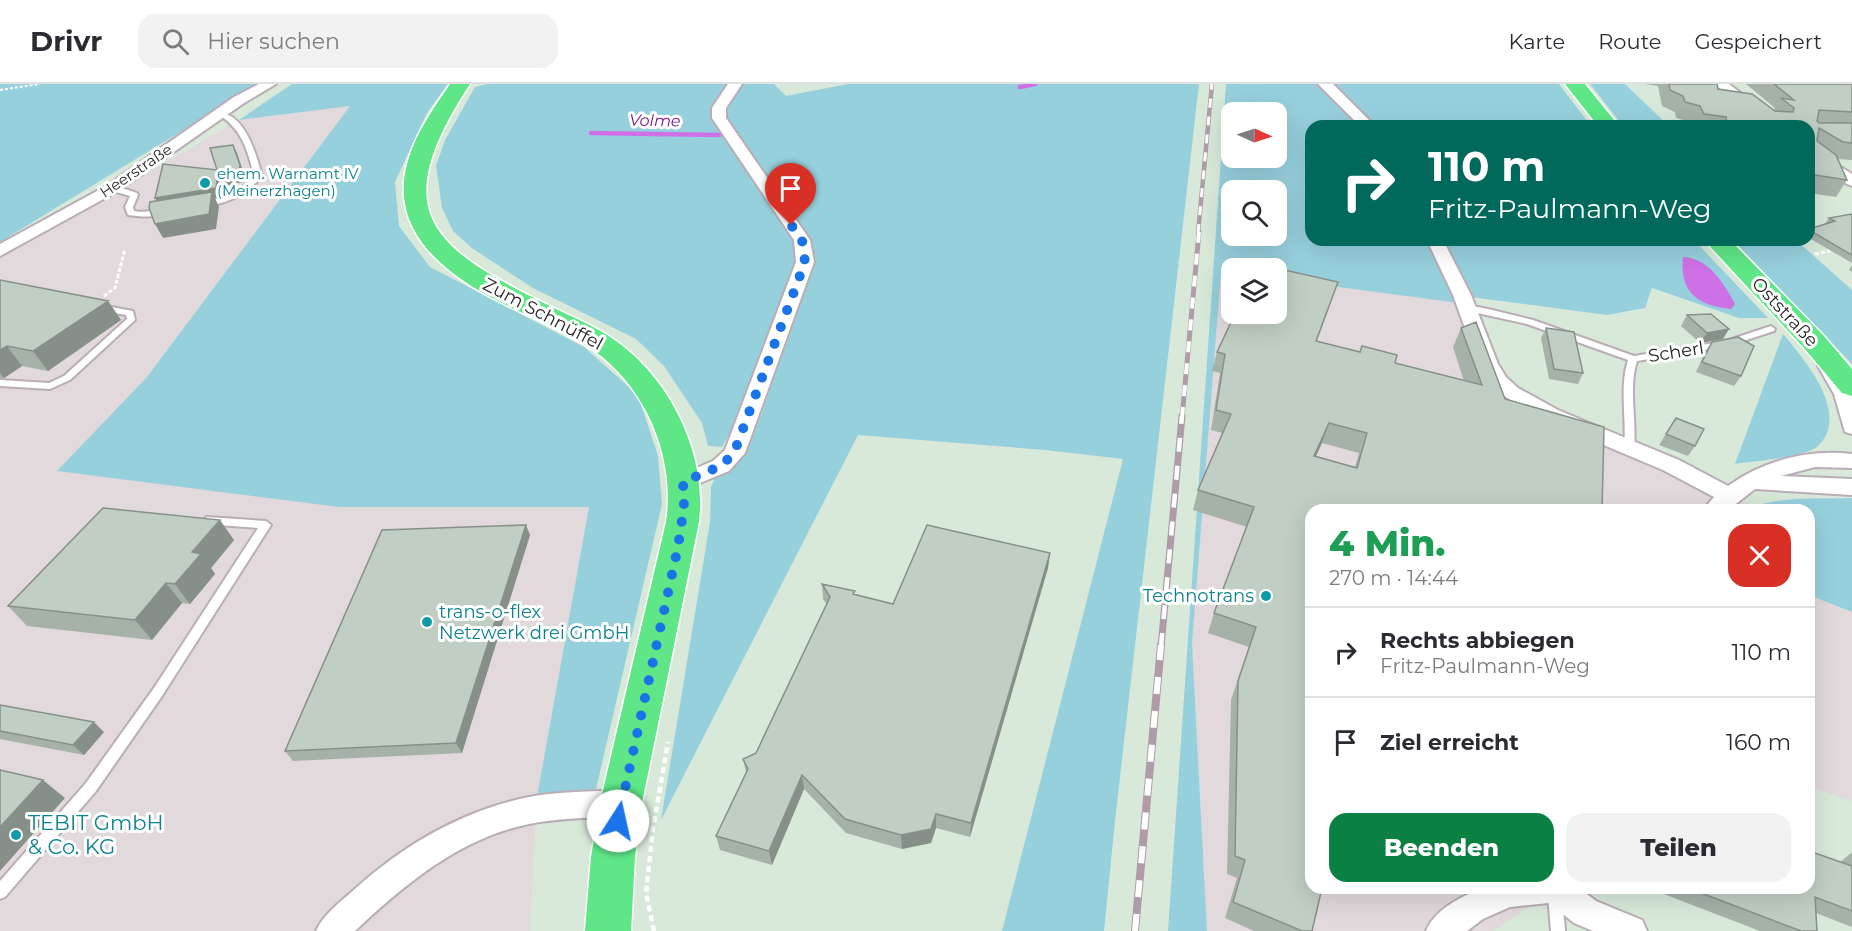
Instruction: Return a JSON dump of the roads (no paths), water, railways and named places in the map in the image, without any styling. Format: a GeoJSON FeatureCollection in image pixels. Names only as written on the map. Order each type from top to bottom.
{"type":"FeatureCollection","features":[{"type":"Feature","properties":{"kind":"main road","name":"Zum Schnüffel"},"geometry":{"type":"LineString","coordinates":[[460,84],[425,141],[414,169],[413,193],[416,215],[430,238],[447,257],[476,278],[594,338],[628,366],[646,386],[662,414],[675,442],[683,482],[684,506],[639,802],[613,857],[608,931]]}},
{"type":"Feature","properties":{"kind":"main road"},"geometry":{"type":"LineString","coordinates":[[1575,84],[1604,120]]}},
{"type":"Feature","properties":{"kind":"main road","name":"Oststraße"},"geometry":{"type":"LineString","coordinates":[[1722,246],[1814,342],[1852,387]]}},
{"type":"Feature","properties":{"kind":"street","name":"Heerstraße"},"geometry":{"type":"LineString","coordinates":[[0,251],[113,188],[269,84]]}},
{"type":"Feature","properties":{"kind":"street"},"geometry":{"type":"LineString","coordinates":[[683,482],[721,466],[734,453],[805,262],[802,240],[719,118],[719,108],[735,84]]}},
{"type":"Feature","properties":{"kind":"street"},"geometry":{"type":"LineString","coordinates":[[1325,84],[1362,120]]}},
{"type":"Feature","properties":{"kind":"street"},"geometry":{"type":"LineString","coordinates":[[1721,84],[1768,120]]}},
{"type":"Feature","properties":{"kind":"street"},"geometry":{"type":"LineString","coordinates":[[1815,155],[1852,182]]}},
{"type":"Feature","properties":{"kind":"street"},"geometry":{"type":"LineString","coordinates":[[1438,246],[1465,302],[1488,364],[1498,381],[1511,392],[1551,415],[1671,465],[1729,496],[1810,484],[1852,487]]}},
{"type":"Feature","properties":{"kind":"street"},"geometry":{"type":"LineString","coordinates":[[1814,342],[1844,394],[1852,427]]}},
{"type":"Feature","properties":{"kind":"street"},"geometry":{"type":"LineString","coordinates":[[1729,496],[1803,461],[1845,460],[1852,439]]}},
{"type":"Feature","properties":{"kind":"street"},"geometry":{"type":"LineString","coordinates":[[332,931],[377,890],[412,864],[471,827],[530,810],[639,802]]}},
{"type":"Feature","properties":{"kind":"street"},"geometry":{"type":"LineString","coordinates":[[1442,931],[1472,908],[1504,894]]}},
{"type":"Feature","properties":{"kind":"street"},"geometry":{"type":"LineString","coordinates":[[1562,894],[1585,912],[1631,931]]}},
{"type":"Feature","properties":{"kind":"lane"},"geometry":{"type":"LineString","coordinates":[[192,207],[236,198],[258,176],[252,151],[241,128],[232,119],[221,114]]}},
{"type":"Feature","properties":{"kind":"lane"},"geometry":{"type":"LineString","coordinates":[[113,188],[134,195],[129,207],[130,213],[140,215],[170,211]]}},
{"type":"Feature","properties":{"kind":"lane"},"geometry":{"type":"LineString","coordinates":[[1465,302],[1633,359]]}},
{"type":"Feature","properties":{"kind":"lane"},"geometry":{"type":"LineString","coordinates":[[0,383],[50,386],[67,378],[131,320],[130,313],[91,306]]}},
{"type":"Feature","properties":{"kind":"lane","name":"Scherl"},"geometry":{"type":"LineString","coordinates":[[1629,447],[1631,436],[1628,377],[1633,359],[1728,343],[1771,329]]}},
{"type":"Feature","properties":{"kind":"lane"},"geometry":{"type":"LineString","coordinates":[[0,891],[91,787],[158,692],[266,525],[199,520]]}},
{"type":"Feature","properties":{"kind":"lane"},"geometry":{"type":"LineString","coordinates":[[1555,894],[1558,931]]}},
{"type":"Feature","properties":{"kind":"waterway","name":"Volme"},"geometry":{"type":"LineString","coordinates":[[1020,87],[1035,84]]}},
{"type":"Feature","properties":{"kind":"waterway","name":"Volme"},"geometry":{"type":"LineString","coordinates":[[591,133],[719,135]]}},
{"type":"Feature","properties":{"kind":"railway"},"geometry":{"type":"LineString","coordinates":[[1198,233],[1212,84]]}},
{"type":"Feature","properties":{"kind":"railway"},"geometry":{"type":"LineString","coordinates":[[1182,418],[1199,232]]}},
{"type":"Feature","properties":{"kind":"railway"},"geometry":{"type":"LineString","coordinates":[[1161,647],[1182,416]]}},
{"type":"Feature","properties":{"kind":"railway"},"geometry":{"type":"LineString","coordinates":[[1135,931],[1161,645]]}},
{"type":"Feature","properties":{"kind":"place","name":"ehem. Warnamt IV (Meinerzhagen)"},"geometry":{"type":"Point","coordinates":[205,183]}},
{"type":"Feature","properties":{"kind":"place","name":"Technotrans"},"geometry":{"type":"Point","coordinates":[1266,596]}},
{"type":"Feature","properties":{"kind":"place","name":"trans-o-flex Netzwerk drei GmbH"},"geometry":{"type":"Point","coordinates":[427,622]}},
{"type":"Feature","properties":{"kind":"place","name":"TEBIT GmbH & Co. KG"},"geometry":{"type":"Point","coordinates":[16,835]}}]}
